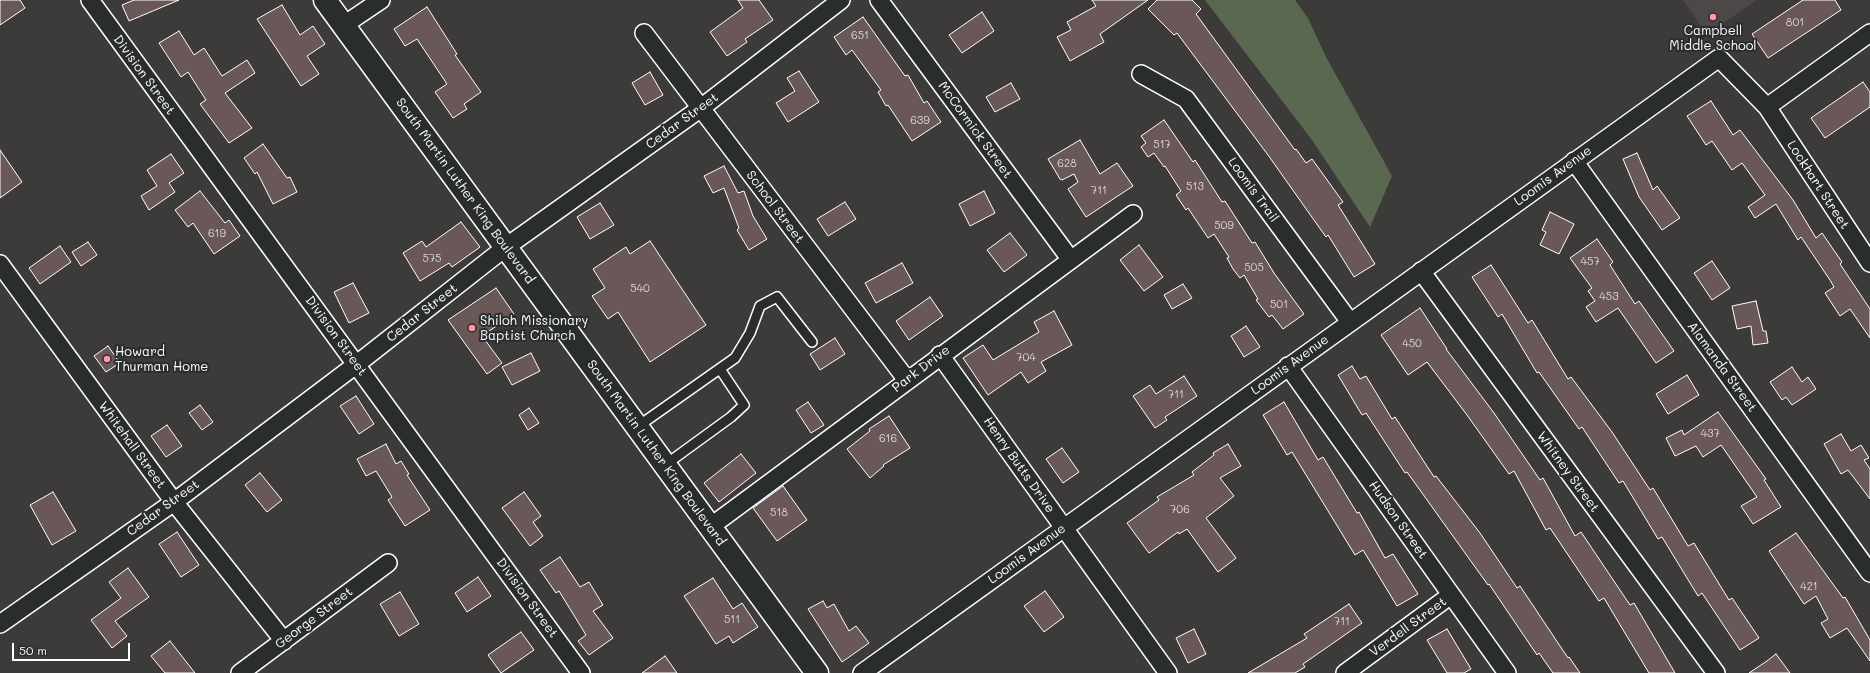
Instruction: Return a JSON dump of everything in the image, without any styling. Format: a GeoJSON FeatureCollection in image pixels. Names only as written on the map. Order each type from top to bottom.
{"type":"FeatureCollection","features":[{"type":"Feature","properties":{"kind":"street","name":"Division Street"},"geometry":{"type":"LineString","coordinates":[[90,0],[581,673]]}},
{"type":"Feature","properties":{"kind":"street","name":"South Martin Luther King Boulevard"},"geometry":{"type":"LineString","coordinates":[[325,0],[817,673]]}},
{"type":"Feature","properties":{"kind":"street"},"geometry":{"type":"LineString","coordinates":[[344,26],[381,0]]}},
{"type":"Feature","properties":{"kind":"street","name":"Cedar Street"},"geometry":{"type":"LineString","coordinates":[[0,624],[174,502],[357,364],[506,247],[701,108],[841,0]]}},
{"type":"Feature","properties":{"kind":"street","name":"McCormick Street"},"geometry":{"type":"LineString","coordinates":[[879,0],[1071,260]]}},
{"type":"Feature","properties":{"kind":"street","name":"School Street"},"geometry":{"type":"LineString","coordinates":[[644,33],[906,380]]}},
{"type":"Feature","properties":{"kind":"street"},"geometry":{"type":"LineString","coordinates":[[1767,107],[1870,34]]}},
{"type":"Feature","properties":{"kind":"street","name":"Lockhart Street"},"geometry":{"type":"LineString","coordinates":[[1719,58],[1767,107],[1868,258]]}},
{"type":"Feature","properties":{"kind":"street","name":"Loomis Avenue"},"geometry":{"type":"LineString","coordinates":[[862,673],[1719,58]]}},
{"type":"Feature","properties":{"kind":"street","name":"Loomis Trail"},"geometry":{"type":"LineString","coordinates":[[1141,74],[1186,99],[1350,322]]}},
{"type":"Feature","properties":{"kind":"street","name":"Alamanda Street"},"geometry":{"type":"LineString","coordinates":[[1574,161],[1870,573]]}},
{"type":"Feature","properties":{"kind":"street","name":"Park Drive"},"geometry":{"type":"LineString","coordinates":[[710,526],[1133,214]]}},
{"type":"Feature","properties":{"kind":"street","name":"Whitehall Street"},"geometry":{"type":"LineString","coordinates":[[0,264],[174,502],[284,641]]}},
{"type":"Feature","properties":{"kind":"street","name":"Whitney Street"},"geometry":{"type":"LineString","coordinates":[[1421,271],[1716,673]]}},
{"type":"Feature","properties":{"kind":"street","name":"Henry Butts Drive"},"geometry":{"type":"LineString","coordinates":[[940,355],[1168,673]]}},
{"type":"Feature","properties":{"kind":"street","name":"Hudson Street"},"geometry":{"type":"LineString","coordinates":[[1288,366],[1507,673]]}},
{"type":"Feature","properties":{"kind":"street","name":"George Street"},"geometry":{"type":"LineString","coordinates":[[240,673],[388,563]]}},
{"type":"Feature","properties":{"kind":"street","name":"Verdell Street"},"geometry":{"type":"LineString","coordinates":[[1345,673],[1451,595]]}},
{"type":"Feature","properties":{"kind":"lane"},"geometry":{"type":"LineString","coordinates":[[637,427],[735,358],[750,333],[760,306],[777,297],[812,342]]}},
{"type":"Feature","properties":{"kind":"lane"},"geometry":{"type":"LineString","coordinates":[[665,465],[744,406],[720,369]]}},
{"type":"Feature","properties":{"kind":"shaded area","name":"Campbell Middle School"},"geometry":{"type":"Polygon","coordinates":[[[1683,0],[1756,0],[1707,35],[1683,0]]]}},
{"type":"Feature","properties":{"kind":"green space"},"geometry":{"type":"Polygon","coordinates":[[[1205,0],[1295,0],[1308,18],[1326,57],[1392,176],[1370,227],[1312,140],[1205,0]]]}},
{"type":"Feature","properties":{"kind":"building"},"geometry":{"type":"Polygon","coordinates":[[[0,0],[20,0],[25,8],[0,25],[0,0]]]}},
{"type":"Feature","properties":{"kind":"building"},"geometry":{"type":"Polygon","coordinates":[[[134,0],[179,0],[129,21],[122,5],[134,0]]]}},
{"type":"Feature","properties":{"kind":"building"},"geometry":{"type":"Polygon","coordinates":[[[738,0],[759,0],[773,20],[745,39],[747,42],[727,56],[710,32],[743,8],[738,0]]]}},
{"type":"Feature","properties":{"kind":"building"},"geometry":{"type":"Polygon","coordinates":[[[1092,0],[1148,0],[1100,34],[1104,42],[1070,61],[1057,37],[1071,30],[1067,22],[1096,6],[1092,0]]]}},
{"type":"Feature","properties":{"kind":"building"},"geometry":{"type":"Polygon","coordinates":[[[1157,0],[1192,0],[1201,9],[1196,14],[1295,150],[1296,149],[1306,163],[1312,159],[1343,202],[1338,205],[1375,264],[1354,277],[1328,235],[1326,237],[1268,155],[1177,33],[1174,35],[1148,9],[1157,0]]]}},
{"type":"Feature","properties":{"kind":"building"},"geometry":{"type":"Polygon","coordinates":[[[1803,0],[1835,0],[1841,10],[1768,58],[1752,34],[1803,0]]]}},
{"type":"Feature","properties":{"kind":"building"},"geometry":{"type":"Polygon","coordinates":[[[282,5],[300,35],[313,26],[325,44],[307,56],[319,74],[301,86],[257,19],[282,5]]]}},
{"type":"Feature","properties":{"kind":"building"},"geometry":{"type":"Polygon","coordinates":[[[427,7],[457,54],[455,55],[481,92],[464,104],[467,109],[453,118],[435,92],[447,84],[417,39],[405,46],[394,29],[427,7]]]}},
{"type":"Feature","properties":{"kind":"building"},"geometry":{"type":"Polygon","coordinates":[[[982,12],[994,31],[962,53],[949,35],[982,12]]]}},
{"type":"Feature","properties":{"kind":"building"},"geometry":{"type":"Polygon","coordinates":[[[863,17],[905,76],[908,75],[924,103],[927,101],[941,122],[912,141],[888,105],[886,106],[878,92],[881,90],[852,50],[846,55],[834,37],[863,17]]]}},
{"type":"Feature","properties":{"kind":"building"},"geometry":{"type":"Polygon","coordinates":[[[179,31],[194,55],[204,48],[222,76],[247,60],[255,73],[225,93],[252,128],[229,143],[200,104],[206,100],[188,72],[181,77],[159,43],[179,31]]]}},
{"type":"Feature","properties":{"kind":"building"},"geometry":{"type":"Polygon","coordinates":[[[799,71],[819,102],[788,122],[776,103],[795,91],[787,78],[799,71]]]}},
{"type":"Feature","properties":{"kind":"building"},"geometry":{"type":"Polygon","coordinates":[[[650,72],[663,95],[645,105],[632,83],[650,72]]]}},
{"type":"Feature","properties":{"kind":"building"},"geometry":{"type":"Polygon","coordinates":[[[1863,82],[1870,92],[1870,107],[1825,138],[1811,118],[1863,82]]]}},
{"type":"Feature","properties":{"kind":"building"},"geometry":{"type":"Polygon","coordinates":[[[1011,83],[1020,99],[995,112],[986,97],[1011,83]]]}},
{"type":"Feature","properties":{"kind":"building"},"geometry":{"type":"Polygon","coordinates":[[[1711,101],[1733,135],[1740,130],[1793,200],[1816,238],[1822,233],[1842,262],[1840,264],[1870,309],[1870,338],[1850,309],[1840,316],[1825,293],[1834,287],[1830,280],[1801,237],[1798,240],[1776,204],[1755,218],[1748,207],[1765,195],[1742,163],[1732,170],[1712,141],[1706,145],[1687,116],[1711,101]]]}},
{"type":"Feature","properties":{"kind":"building"},"geometry":{"type":"Polygon","coordinates":[[[1164,120],[1193,162],[1195,160],[1222,202],[1225,201],[1252,243],[1255,242],[1274,273],[1304,314],[1283,329],[1272,315],[1269,317],[1256,300],[1258,299],[1244,275],[1240,278],[1233,269],[1227,258],[1229,257],[1214,234],[1208,238],[1188,208],[1186,210],[1176,195],[1181,191],[1165,166],[1164,167],[1154,153],[1148,157],[1141,147],[1146,143],[1141,136],[1164,120]]]}},
{"type":"Feature","properties":{"kind":"building"},"geometry":{"type":"Polygon","coordinates":[[[1080,140],[1100,174],[1117,163],[1133,186],[1086,217],[1068,189],[1078,182],[1074,174],[1062,180],[1060,179],[1048,159],[1080,140]]]}},
{"type":"Feature","properties":{"kind":"building"},"geometry":{"type":"Polygon","coordinates":[[[263,144],[287,178],[290,177],[297,192],[273,204],[257,172],[255,174],[244,158],[263,144]]]}},
{"type":"Feature","properties":{"kind":"building"},"geometry":{"type":"Polygon","coordinates":[[[0,150],[22,182],[0,198],[0,150]]]}},
{"type":"Feature","properties":{"kind":"building"},"geometry":{"type":"Polygon","coordinates":[[[1637,153],[1653,190],[1657,186],[1680,218],[1662,230],[1639,197],[1623,159],[1637,153]]]}},
{"type":"Feature","properties":{"kind":"building"},"geometry":{"type":"Polygon","coordinates":[[[171,154],[184,173],[169,183],[175,192],[149,210],[141,196],[157,186],[147,170],[171,154]]]}},
{"type":"Feature","properties":{"kind":"building"},"geometry":{"type":"Polygon","coordinates":[[[724,166],[738,193],[744,191],[753,216],[767,239],[749,250],[737,230],[739,228],[724,188],[713,193],[704,176],[724,166]]]}},
{"type":"Feature","properties":{"kind":"building"},"geometry":{"type":"Polygon","coordinates":[[[200,191],[225,223],[229,220],[240,236],[214,254],[193,223],[188,227],[175,210],[200,191]]]}},
{"type":"Feature","properties":{"kind":"building"},"geometry":{"type":"Polygon","coordinates":[[[984,191],[995,213],[970,226],[959,204],[984,191]]]}},
{"type":"Feature","properties":{"kind":"building"},"geometry":{"type":"Polygon","coordinates":[[[845,202],[856,219],[828,236],[817,219],[845,202]]]}},
{"type":"Feature","properties":{"kind":"building"},"geometry":{"type":"Polygon","coordinates":[[[600,203],[614,225],[590,239],[577,217],[600,203]]]}},
{"type":"Feature","properties":{"kind":"building"},"geometry":{"type":"Polygon","coordinates":[[[1550,212],[1574,224],[1559,254],[1540,245],[1546,232],[1542,230],[1550,212]]]}},
{"type":"Feature","properties":{"kind":"building"},"geometry":{"type":"Polygon","coordinates":[[[461,222],[480,247],[452,267],[449,263],[420,281],[403,253],[422,241],[426,247],[461,222]]]}},
{"type":"Feature","properties":{"kind":"building"},"geometry":{"type":"Polygon","coordinates":[[[1010,233],[1027,255],[1004,272],[987,250],[1010,233]]]}},
{"type":"Feature","properties":{"kind":"building"},"geometry":{"type":"Polygon","coordinates":[[[1597,239],[1613,262],[1610,265],[1635,304],[1639,301],[1674,351],[1656,363],[1618,308],[1596,322],[1586,307],[1595,301],[1588,291],[1592,288],[1570,258],[1597,239]]]}},
{"type":"Feature","properties":{"kind":"building"},"geometry":{"type":"Polygon","coordinates":[[[650,241],[706,325],[650,362],[618,312],[608,319],[592,296],[605,288],[593,269],[626,247],[630,254],[650,241]]]}},
{"type":"Feature","properties":{"kind":"building"},"geometry":{"type":"Polygon","coordinates":[[[88,242],[97,255],[81,266],[72,252],[88,242]]]}},
{"type":"Feature","properties":{"kind":"building"},"geometry":{"type":"Polygon","coordinates":[[[1139,245],[1163,277],[1144,291],[1120,260],[1139,245]]]}},
{"type":"Feature","properties":{"kind":"building"},"geometry":{"type":"Polygon","coordinates":[[[60,246],[71,262],[40,284],[29,268],[60,246]]]}},
{"type":"Feature","properties":{"kind":"building"},"geometry":{"type":"Polygon","coordinates":[[[1712,261],[1730,288],[1712,300],[1694,273],[1712,261]]]}},
{"type":"Feature","properties":{"kind":"building"},"geometry":{"type":"Polygon","coordinates":[[[902,263],[913,283],[876,303],[865,283],[902,263]]]}},
{"type":"Feature","properties":{"kind":"building"},"geometry":{"type":"Polygon","coordinates":[[[1491,265],[1528,323],[1532,320],[1568,379],[1571,377],[1612,432],[1650,490],[1653,488],[1688,546],[1694,543],[1729,600],[1732,598],[1759,638],[1740,650],[1702,593],[1698,596],[1662,537],[1658,539],[1623,481],[1619,483],[1582,427],[1579,429],[1539,372],[1537,373],[1502,314],[1498,317],[1472,277],[1491,265]]]}},
{"type":"Feature","properties":{"kind":"building"},"geometry":{"type":"Polygon","coordinates":[[[353,283],[369,313],[349,323],[334,292],[353,283]]]}},
{"type":"Feature","properties":{"kind":"building"},"geometry":{"type":"Polygon","coordinates":[[[1183,284],[1192,298],[1172,309],[1164,295],[1183,284]]]}},
{"type":"Feature","properties":{"kind":"building"},"geometry":{"type":"Polygon","coordinates":[[[496,288],[514,314],[482,336],[502,363],[487,374],[448,320],[496,288]]]}},
{"type":"Feature","properties":{"kind":"building"},"geometry":{"type":"Polygon","coordinates":[[[930,297],[943,316],[909,340],[896,321],[930,297]]]}},
{"type":"Feature","properties":{"kind":"building"},"geometry":{"type":"Polygon","coordinates":[[[1756,301],[1763,331],[1766,331],[1768,343],[1753,345],[1751,326],[1737,329],[1732,306],[1756,301]]]}},
{"type":"Feature","properties":{"kind":"building"},"geometry":{"type":"Polygon","coordinates":[[[1420,308],[1446,349],[1494,413],[1540,480],[1543,478],[1575,536],[1581,532],[1630,605],[1634,603],[1675,673],[1649,673],[1604,598],[1599,601],[1550,528],[1546,530],[1514,471],[1509,474],[1427,362],[1408,375],[1381,335],[1420,308]]]}},
{"type":"Feature","properties":{"kind":"building"},"geometry":{"type":"Polygon","coordinates":[[[1054,311],[1072,345],[1041,362],[1046,371],[1028,383],[1021,372],[988,395],[963,358],[983,345],[993,360],[1039,332],[1034,322],[1054,311]]]}},
{"type":"Feature","properties":{"kind":"building"},"geometry":{"type":"Polygon","coordinates":[[[1246,326],[1260,347],[1244,357],[1231,336],[1246,326]]]}},
{"type":"Feature","properties":{"kind":"building"},"geometry":{"type":"Polygon","coordinates":[[[835,338],[845,354],[820,370],[810,354],[835,338]]]}},
{"type":"Feature","properties":{"kind":"building","name":"Howard Thurman Home"},"geometry":{"type":"Polygon","coordinates":[[[108,346],[120,363],[106,372],[94,356],[108,346]]]}},
{"type":"Feature","properties":{"kind":"building"},"geometry":{"type":"Polygon","coordinates":[[[531,353],[540,371],[512,385],[502,367],[531,353]]]}},
{"type":"Feature","properties":{"kind":"building"},"geometry":{"type":"Polygon","coordinates":[[[1352,366],[1360,379],[1366,376],[1392,419],[1395,417],[1434,477],[1436,476],[1480,533],[1517,588],[1520,586],[1568,658],[1569,657],[1580,673],[1553,673],[1539,653],[1537,655],[1489,584],[1488,585],[1407,472],[1405,473],[1366,413],[1362,415],[1338,375],[1352,366]]]}},
{"type":"Feature","properties":{"kind":"building"},"geometry":{"type":"Polygon","coordinates":[[[1792,367],[1802,382],[1808,377],[1816,389],[1792,405],[1786,397],[1782,400],[1770,382],[1792,367]]]}},
{"type":"Feature","properties":{"kind":"building"},"geometry":{"type":"Polygon","coordinates":[[[1687,375],[1699,395],[1668,414],[1656,394],[1687,375]]]}},
{"type":"Feature","properties":{"kind":"building"},"geometry":{"type":"Polygon","coordinates":[[[1184,376],[1197,396],[1165,417],[1167,420],[1155,428],[1133,396],[1150,385],[1156,394],[1184,376]]]}},
{"type":"Feature","properties":{"kind":"building"},"geometry":{"type":"Polygon","coordinates":[[[356,396],[374,424],[359,434],[340,406],[356,396]]]}},
{"type":"Feature","properties":{"kind":"building"},"geometry":{"type":"Polygon","coordinates":[[[808,402],[824,425],[811,433],[796,410],[808,402]]]}},
{"type":"Feature","properties":{"kind":"building"},"geometry":{"type":"Polygon","coordinates":[[[1284,402],[1318,460],[1323,457],[1357,513],[1359,512],[1385,558],[1393,554],[1418,594],[1397,606],[1363,550],[1355,555],[1292,452],[1287,455],[1263,415],[1284,402]]]}},
{"type":"Feature","properties":{"kind":"building"},"geometry":{"type":"Polygon","coordinates":[[[200,405],[213,422],[202,430],[189,413],[200,405]]]}},
{"type":"Feature","properties":{"kind":"building"},"geometry":{"type":"Polygon","coordinates":[[[529,408],[539,423],[528,430],[519,415],[529,408]]]}},
{"type":"Feature","properties":{"kind":"building"},"geometry":{"type":"Polygon","coordinates":[[[1718,412],[1766,479],[1764,480],[1781,507],[1753,524],[1741,506],[1757,497],[1721,445],[1703,457],[1696,446],[1675,456],[1666,438],[1682,430],[1684,435],[1718,412]]]}},
{"type":"Feature","properties":{"kind":"building"},"geometry":{"type":"Polygon","coordinates":[[[889,416],[910,448],[883,465],[884,466],[870,478],[847,449],[870,431],[869,429],[889,416]]]}},
{"type":"Feature","properties":{"kind":"building"},"geometry":{"type":"Polygon","coordinates":[[[167,425],[182,446],[166,457],[151,436],[167,425]]]}},
{"type":"Feature","properties":{"kind":"building"},"geometry":{"type":"Polygon","coordinates":[[[1841,434],[1851,451],[1861,445],[1869,458],[1864,460],[1870,469],[1870,499],[1848,470],[1841,474],[1824,444],[1841,434]]]}},
{"type":"Feature","properties":{"kind":"building"},"geometry":{"type":"Polygon","coordinates":[[[386,444],[396,464],[401,461],[409,474],[407,475],[430,510],[405,526],[388,500],[392,497],[376,471],[366,476],[357,459],[386,444]]]}},
{"type":"Feature","properties":{"kind":"building"},"geometry":{"type":"Polygon","coordinates":[[[1228,444],[1241,466],[1220,478],[1234,496],[1206,518],[1236,558],[1218,572],[1187,529],[1179,534],[1178,532],[1149,553],[1127,523],[1159,500],[1157,497],[1194,475],[1192,472],[1214,455],[1213,453],[1228,444]]]}},
{"type":"Feature","properties":{"kind":"building"},"geometry":{"type":"Polygon","coordinates":[[[1062,448],[1079,472],[1063,483],[1046,459],[1062,448]]]}},
{"type":"Feature","properties":{"kind":"building"},"geometry":{"type":"Polygon","coordinates":[[[741,454],[756,473],[719,502],[704,483],[741,454]]]}},
{"type":"Feature","properties":{"kind":"building"},"geometry":{"type":"Polygon","coordinates":[[[260,473],[282,500],[267,512],[245,485],[260,473]]]}},
{"type":"Feature","properties":{"kind":"building"},"geometry":{"type":"Polygon","coordinates":[[[783,486],[807,520],[777,541],[753,508],[783,486]]]}},
{"type":"Feature","properties":{"kind":"building"},"geometry":{"type":"Polygon","coordinates":[[[53,492],[76,531],[52,545],[30,505],[53,492]]]}},
{"type":"Feature","properties":{"kind":"building"},"geometry":{"type":"Polygon","coordinates":[[[524,492],[541,516],[533,522],[543,536],[530,546],[502,508],[524,492]]]}},
{"type":"Feature","properties":{"kind":"building"},"geometry":{"type":"Polygon","coordinates":[[[177,532],[199,565],[181,577],[159,544],[177,532]]]}},
{"type":"Feature","properties":{"kind":"building"},"geometry":{"type":"Polygon","coordinates":[[[1796,533],[1843,598],[1845,597],[1870,640],[1870,661],[1847,628],[1830,638],[1821,623],[1828,619],[1816,596],[1804,604],[1769,551],[1796,533]]]}},
{"type":"Feature","properties":{"kind":"building"},"geometry":{"type":"Polygon","coordinates":[[[560,557],[580,587],[589,582],[603,605],[593,611],[613,638],[589,655],[578,641],[586,635],[559,591],[556,593],[540,570],[560,557]]]}},
{"type":"Feature","properties":{"kind":"building"},"geometry":{"type":"Polygon","coordinates":[[[128,568],[149,597],[115,621],[127,636],[112,648],[91,620],[121,598],[109,582],[128,568]]]}},
{"type":"Feature","properties":{"kind":"building"},"geometry":{"type":"Polygon","coordinates":[[[478,577],[491,596],[467,612],[455,593],[478,577]]]}},
{"type":"Feature","properties":{"kind":"building"},"geometry":{"type":"Polygon","coordinates":[[[713,578],[733,609],[742,603],[758,627],[733,643],[729,636],[716,644],[684,596],[713,578]]]}},
{"type":"Feature","properties":{"kind":"building"},"geometry":{"type":"Polygon","coordinates":[[[1045,591],[1064,617],[1044,632],[1024,606],[1045,591]]]}},
{"type":"Feature","properties":{"kind":"building"},"geometry":{"type":"Polygon","coordinates":[[[400,592],[419,624],[399,636],[380,604],[400,592]]]}},
{"type":"Feature","properties":{"kind":"building"},"geometry":{"type":"Polygon","coordinates":[[[823,601],[827,608],[834,604],[849,631],[856,626],[869,643],[842,662],[808,609],[823,601]]]}},
{"type":"Feature","properties":{"kind":"building"},"geometry":{"type":"Polygon","coordinates":[[[1349,604],[1362,623],[1303,664],[1305,667],[1295,673],[1248,673],[1307,638],[1304,634],[1349,604]]]}},
{"type":"Feature","properties":{"kind":"building"},"geometry":{"type":"Polygon","coordinates":[[[1194,629],[1206,654],[1188,663],[1176,638],[1194,629]]]}},
{"type":"Feature","properties":{"kind":"building"},"geometry":{"type":"Polygon","coordinates":[[[1447,629],[1471,669],[1464,673],[1447,673],[1427,640],[1447,629]]]}},
{"type":"Feature","properties":{"kind":"building"},"geometry":{"type":"Polygon","coordinates":[[[521,632],[534,650],[501,673],[488,655],[521,632]]]}},
{"type":"Feature","properties":{"kind":"building"},"geometry":{"type":"Polygon","coordinates":[[[170,641],[195,673],[165,673],[151,656],[170,641]]]}},
{"type":"Feature","properties":{"kind":"building"},"geometry":{"type":"Polygon","coordinates":[[[1776,654],[1790,673],[1749,673],[1767,661],[1776,654]]]}},
{"type":"Feature","properties":{"kind":"building"},"geometry":{"type":"Polygon","coordinates":[[[665,656],[677,673],[642,673],[665,656]]]}},
{"type":"Feature","properties":{"kind":"place","name":"Campbell Middle School"},"geometry":{"type":"Point","coordinates":[1713,17]}},
{"type":"Feature","properties":{"kind":"place","name":"Shiloh Missionary Baptist Church"},"geometry":{"type":"Point","coordinates":[472,328]}},
{"type":"Feature","properties":{"kind":"place","name":"Howard Thurman Home"},"geometry":{"type":"Point","coordinates":[107,359]}}]}
